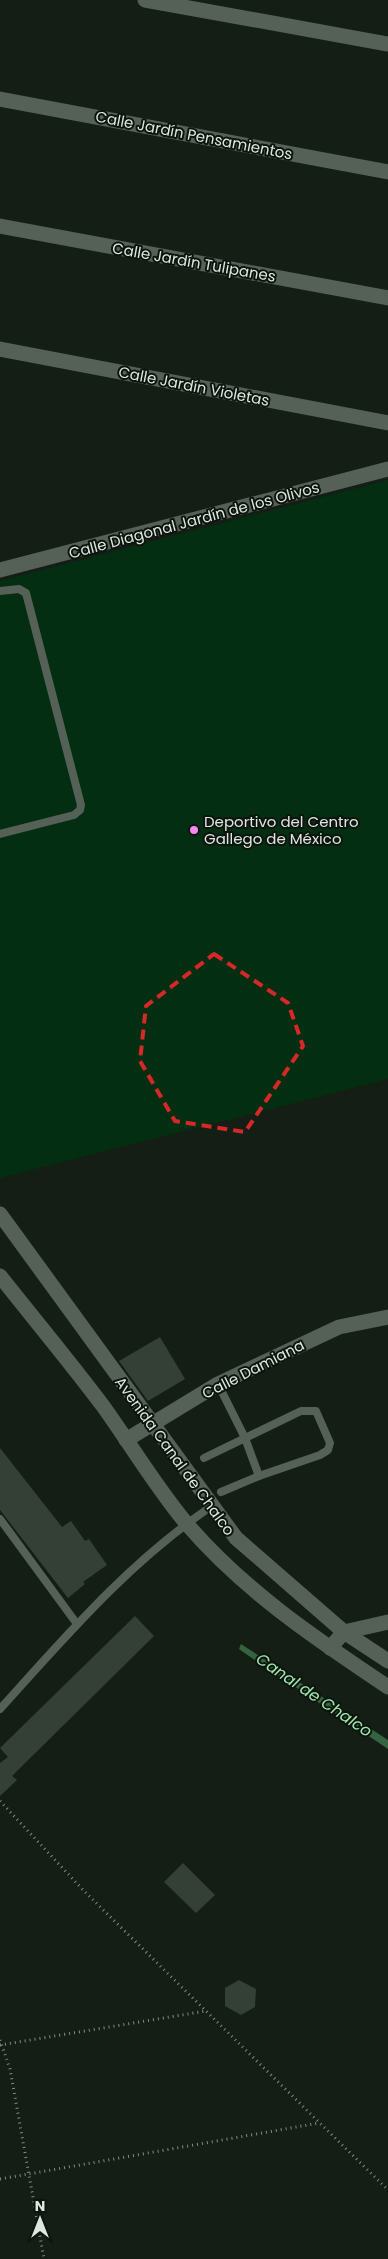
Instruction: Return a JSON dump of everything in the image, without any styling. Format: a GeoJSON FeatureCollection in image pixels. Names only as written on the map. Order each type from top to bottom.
{"type":"FeatureCollection","features":[{"type":"Feature","properties":{"kind":"street"},"geometry":{"type":"LineString","coordinates":[[145,0],[388,44]]}},
{"type":"Feature","properties":{"kind":"street","name":"Calle Jardín Pensamientos"},"geometry":{"type":"LineString","coordinates":[[0,98],[388,172]]}},
{"type":"Feature","properties":{"kind":"street","name":"Calle Jardín Tulipanes"},"geometry":{"type":"LineString","coordinates":[[0,226],[388,298]]}},
{"type":"Feature","properties":{"kind":"street","name":"Calle Jardín Violetas"},"geometry":{"type":"LineString","coordinates":[[0,349],[388,422]]}},
{"type":"Feature","properties":{"kind":"street","name":"Calle Diagonal Jardín de los Olivos"},"geometry":{"type":"LineString","coordinates":[[0,570],[388,469]]}},
{"type":"Feature","properties":{"kind":"street","name":"Avenida Canal de Chalco"},"geometry":{"type":"LineString","coordinates":[[0,1214],[236,1538],[344,1632],[388,1661]]}},
{"type":"Feature","properties":{"kind":"street","name":"Avenida Canal de Chalco"},"geometry":{"type":"LineString","coordinates":[[0,1276],[103,1407],[186,1523],[230,1569],[283,1614],[388,1687]]}},
{"type":"Feature","properties":{"kind":"street","name":"Calle Damiana"},"geometry":{"type":"LineString","coordinates":[[126,1440],[218,1384],[339,1327],[388,1317]]}},
{"type":"Feature","properties":{"kind":"street"},"geometry":{"type":"LineString","coordinates":[[330,1648],[344,1632],[388,1622]]}},
{"type":"Feature","properties":{"kind":"lane"},"geometry":{"type":"LineString","coordinates":[[0,591],[19,589],[26,593],[81,805],[80,810],[74,814],[0,834]]}},
{"type":"Feature","properties":{"kind":"lane"},"geometry":{"type":"LineString","coordinates":[[218,1384],[245,1438],[259,1476]]}},
{"type":"Feature","properties":{"kind":"lane"},"geometry":{"type":"LineString","coordinates":[[204,1458],[302,1411],[316,1411],[330,1444],[328,1450],[320,1455],[259,1476],[221,1492]]}},
{"type":"Feature","properties":{"kind":"lane"},"geometry":{"type":"LineString","coordinates":[[0,1709],[77,1624],[133,1567],[186,1523],[212,1506]]}},
{"type":"Feature","properties":{"kind":"lane"},"geometry":{"type":"LineString","coordinates":[[0,1519],[77,1624]]}},
{"type":"Feature","properties":{"kind":"path"},"geometry":{"type":"LineString","coordinates":[[0,1801],[84,1891],[388,2190]]}},
{"type":"Feature","properties":{"kind":"path"},"geometry":{"type":"LineString","coordinates":[[1,2045],[207,2011]]}},
{"type":"Feature","properties":{"kind":"path"},"geometry":{"type":"LineString","coordinates":[[0,2040],[10,2068],[44,2259]]}},
{"type":"Feature","properties":{"kind":"path"},"geometry":{"type":"LineString","coordinates":[[0,2179],[320,2123]]}},
{"type":"Feature","properties":{"kind":"highlighted area"},"geometry":{"type":"Polygon","coordinates":[[[214,954],[288,1003],[303,1046],[245,1132],[175,1121],[140,1061],[146,1006],[214,954]]]}},
{"type":"Feature","properties":{"kind":"shaded area","name":"Deportivo del Centro Gallego de México"},"geometry":{"type":"Polygon","coordinates":[[[388,480],[388,1079],[0,1178],[0,581],[388,480]]]}},
{"type":"Feature","properties":{"kind":"water","name":"Canal de Chalco"},"geometry":{"type":"Polygon","coordinates":[[[241,1644],[388,1740],[388,1749],[243,1652],[239,1649],[241,1644]]]}},
{"type":"Feature","properties":{"kind":"building"},"geometry":{"type":"Polygon","coordinates":[[[160,1337],[185,1379],[148,1401],[119,1361],[160,1337]]]}},
{"type":"Feature","properties":{"kind":"building"},"geometry":{"type":"Polygon","coordinates":[[[0,1448],[62,1527],[71,1521],[85,1541],[89,1539],[107,1565],[83,1582],[85,1584],[68,1598],[0,1510],[0,1448]]]}},
{"type":"Feature","properties":{"kind":"building"},"geometry":{"type":"Polygon","coordinates":[[[135,1616],[154,1636],[12,1776],[17,1780],[0,1796],[0,1763],[8,1757],[0,1748],[135,1616]]]}},
{"type":"Feature","properties":{"kind":"building"},"geometry":{"type":"Polygon","coordinates":[[[183,1863],[215,1895],[196,1913],[164,1882],[183,1863]]]}},
{"type":"Feature","properties":{"kind":"building"},"geometry":{"type":"Polygon","coordinates":[[[239,1980],[256,1989],[255,2007],[241,2015],[225,2006],[225,1988],[239,1980]]]}},
{"type":"Feature","properties":{"kind":"place","name":"Deportivo del Centro Gallego de México"},"geometry":{"type":"Point","coordinates":[194,830]}}]}
